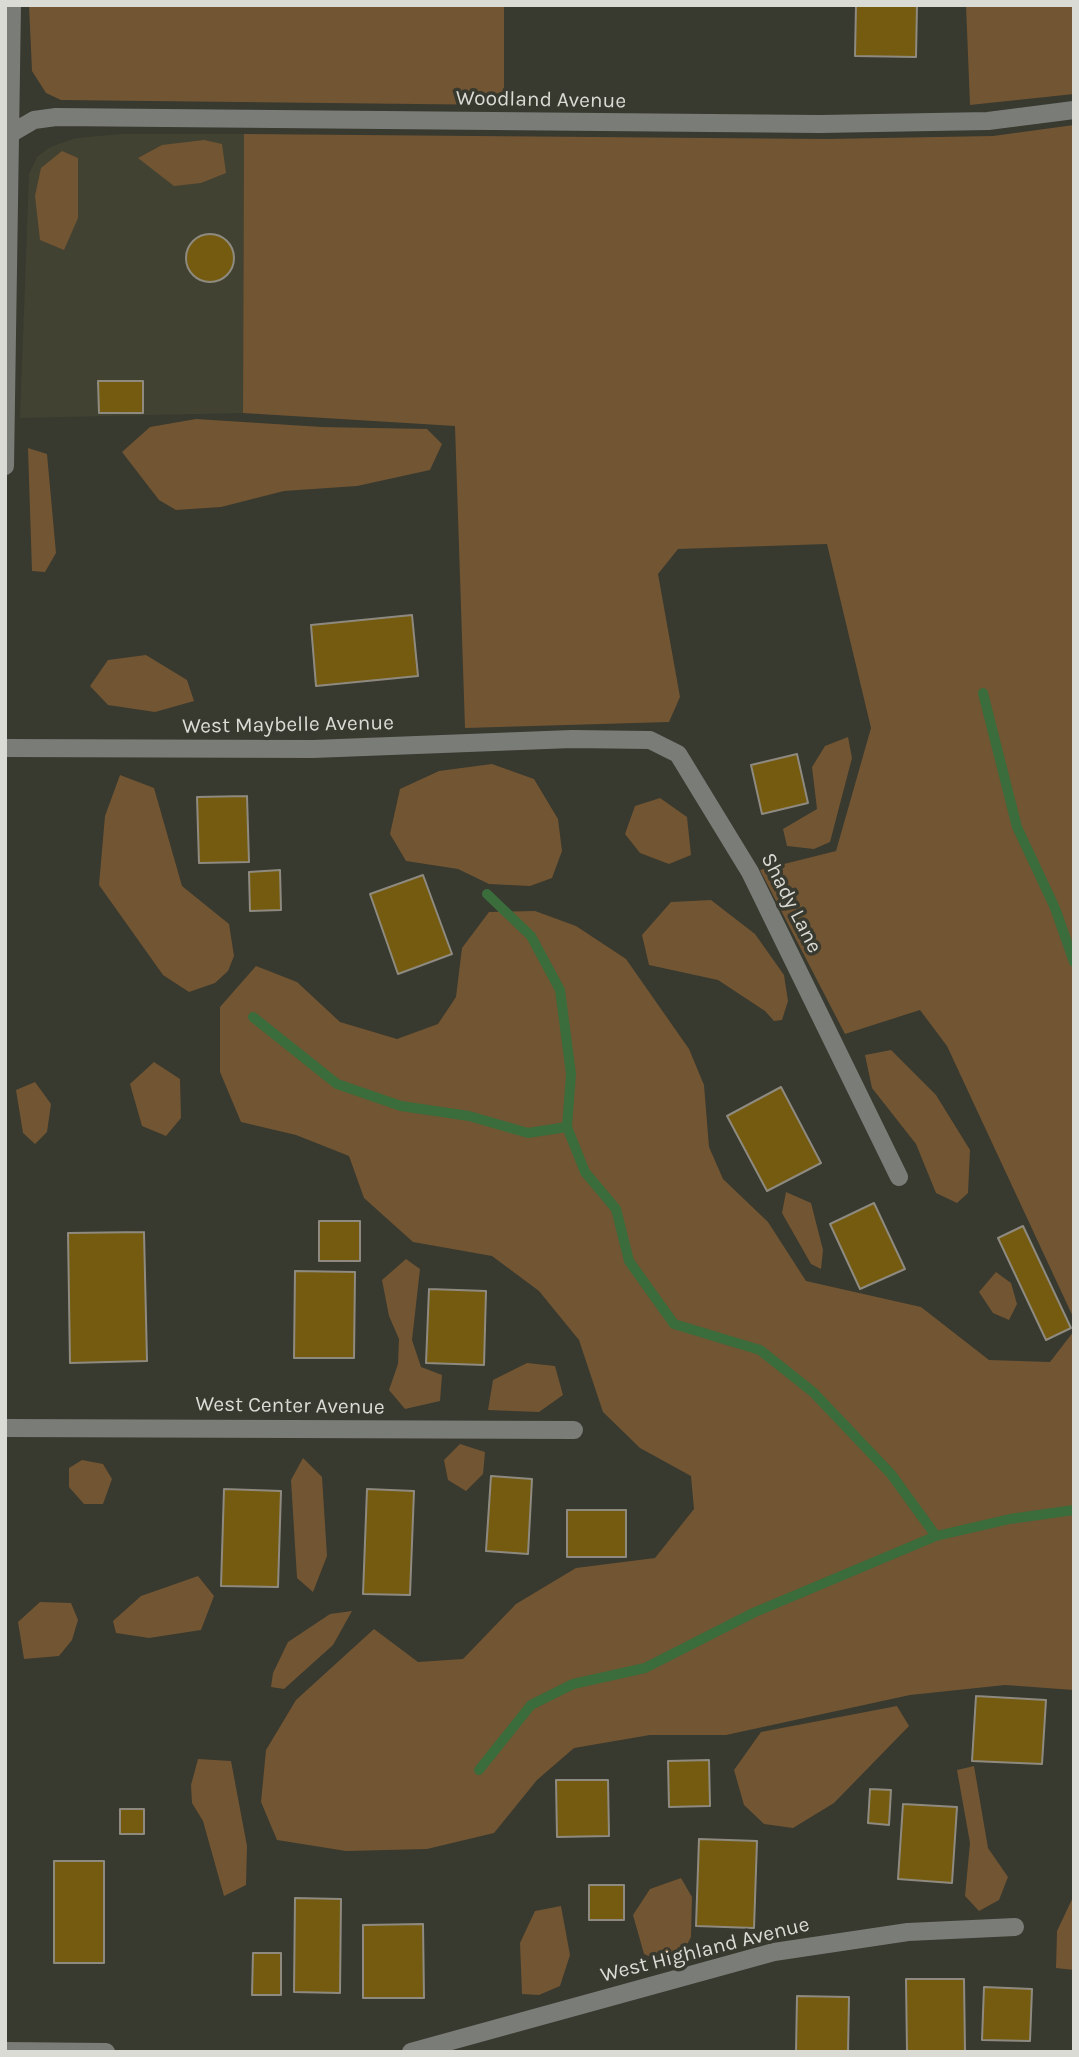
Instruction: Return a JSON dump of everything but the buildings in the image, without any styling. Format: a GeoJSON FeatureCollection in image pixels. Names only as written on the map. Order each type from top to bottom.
{"type":"FeatureCollection","features":[{"type":"Feature","properties":{"kind":"street"},"geometry":{"type":"LineString","coordinates":[[5,466],[12,5]]}},
{"type":"Feature","properties":{"kind":"street","name":"Woodland Avenue"},"geometry":{"type":"LineString","coordinates":[[10,134],[34,120],[56,117],[820,124],[988,121],[1074,110]]}},
{"type":"Feature","properties":{"kind":"street","name":"West Maybelle Avenue"},"geometry":{"type":"LineString","coordinates":[[5,748],[313,749],[572,739]]}},
{"type":"Feature","properties":{"kind":"street","name":"Shady Lane"},"geometry":{"type":"LineString","coordinates":[[572,739],[650,740],[678,754],[750,872],[899,1177]]}},
{"type":"Feature","properties":{"kind":"street","name":"West Center Avenue"},"geometry":{"type":"LineString","coordinates":[[5,1428],[574,1430]]}},
{"type":"Feature","properties":{"kind":"street","name":"West Highland Avenue"},"geometry":{"type":"LineString","coordinates":[[411,2052],[774,1952],[908,1932],[1015,1927]]}},
{"type":"Feature","properties":{"kind":"street"},"geometry":{"type":"LineString","coordinates":[[5,2051],[31,2049],[106,2052]]}},
{"type":"Feature","properties":{"kind":"shaded area"},"geometry":{"type":"Polygon","coordinates":[[[29,5],[504,5],[504,105],[61,100],[46,93],[32,71],[29,5]]]}},
{"type":"Feature","properties":{"kind":"shaded area"},"geometry":{"type":"Polygon","coordinates":[[[966,5],[1074,5],[1074,94],[970,105],[966,5]]]}},
{"type":"Feature","properties":{"kind":"shaded area"},"geometry":{"type":"Polygon","coordinates":[[[1074,125],[1074,1319],[947,1046],[920,1010],[845,1034],[760,870],[836,851],[871,728],[827,544],[678,549],[658,574],[680,697],[669,722],[465,728],[455,426],[243,413],[244,134],[826,139],[993,136],[1074,125]]]}},
{"type":"Feature","properties":{"kind":"shaded area"},"geometry":{"type":"Polygon","coordinates":[[[121,134],[244,134],[243,413],[20,418],[29,174],[37,157],[50,147],[76,138],[121,134]]]}},
{"type":"Feature","properties":{"kind":"shaded area"},"geometry":{"type":"Polygon","coordinates":[[[204,140],[222,144],[226,173],[201,183],[174,186],[138,158],[162,145],[204,140]]]}},
{"type":"Feature","properties":{"kind":"shaded area"},"geometry":{"type":"Polygon","coordinates":[[[62,151],[78,158],[78,218],[64,250],[40,240],[35,196],[41,168],[62,151]]]}},
{"type":"Feature","properties":{"kind":"shaded area"},"geometry":{"type":"Polygon","coordinates":[[[196,419],[322,427],[427,429],[442,444],[430,470],[357,486],[284,491],[221,507],[176,510],[159,500],[122,452],[150,427],[196,419]]]}},
{"type":"Feature","properties":{"kind":"shaded area"},"geometry":{"type":"Polygon","coordinates":[[[28,448],[47,454],[56,553],[45,572],[32,571],[28,448]]]}},
{"type":"Feature","properties":{"kind":"shaded area"},"geometry":{"type":"Polygon","coordinates":[[[146,655],[187,680],[194,701],[155,712],[108,705],[90,686],[108,660],[146,655]]]}},
{"type":"Feature","properties":{"kind":"shaded area"},"geometry":{"type":"Polygon","coordinates":[[[848,737],[852,758],[830,842],[814,849],[787,846],[783,829],[817,809],[812,767],[825,746],[848,737]]]}},
{"type":"Feature","properties":{"kind":"shaded area"},"geometry":{"type":"Polygon","coordinates":[[[492,764],[534,779],[558,819],[562,851],[552,878],[530,886],[489,884],[458,869],[406,861],[390,834],[400,789],[439,771],[492,764]]]}},
{"type":"Feature","properties":{"kind":"shaded area"},"geometry":{"type":"Polygon","coordinates":[[[120,775],[154,788],[182,886],[229,924],[234,956],[228,971],[215,983],[189,992],[163,975],[99,885],[105,816],[120,775]]]}},
{"type":"Feature","properties":{"kind":"shaded area"},"geometry":{"type":"Polygon","coordinates":[[[660,798],[687,817],[691,855],[669,864],[640,853],[625,834],[635,806],[660,798]]]}},
{"type":"Feature","properties":{"kind":"shaded area"},"geometry":{"type":"Polygon","coordinates":[[[711,900],[755,934],[784,975],[788,1001],[782,1020],[774,1021],[765,1011],[718,980],[649,965],[642,935],[671,902],[711,900]]]}},
{"type":"Feature","properties":{"kind":"shaded area"},"geometry":{"type":"Polygon","coordinates":[[[535,911],[576,926],[626,959],[689,1049],[704,1085],[709,1147],[723,1179],[768,1222],[806,1281],[921,1307],[989,1360],[1050,1362],[1074,1331],[1074,1690],[1005,1685],[910,1695],[726,1735],[650,1735],[574,1748],[537,1780],[494,1833],[427,1849],[346,1851],[277,1840],[261,1802],[266,1750],[296,1700],[374,1629],[418,1662],[463,1659],[516,1604],[576,1568],[655,1558],[694,1509],[691,1476],[640,1448],[603,1412],[579,1340],[539,1291],[492,1256],[413,1242],[364,1198],[349,1156],[296,1135],[241,1122],[220,1072],[220,1007],[256,966],[297,982],[340,1022],[397,1039],[438,1024],[456,997],[462,948],[489,912],[535,911]]]}},
{"type":"Feature","properties":{"kind":"shaded area"},"geometry":{"type":"Polygon","coordinates":[[[891,1050],[936,1095],[970,1150],[968,1193],[957,1203],[936,1193],[916,1144],[872,1088],[865,1055],[891,1050]]]}},
{"type":"Feature","properties":{"kind":"shaded area"},"geometry":{"type":"Polygon","coordinates":[[[154,1062],[180,1079],[181,1118],[166,1136],[142,1126],[130,1084],[154,1062]]]}},
{"type":"Feature","properties":{"kind":"shaded area"},"geometry":{"type":"Polygon","coordinates":[[[35,1082],[51,1104],[47,1132],[35,1144],[23,1133],[16,1090],[35,1082]]]}},
{"type":"Feature","properties":{"kind":"shaded area"},"geometry":{"type":"Polygon","coordinates":[[[786,1192],[811,1203],[823,1250],[821,1269],[811,1264],[782,1213],[786,1192]]]}},
{"type":"Feature","properties":{"kind":"shaded area"},"geometry":{"type":"Polygon","coordinates":[[[406,1259],[420,1269],[412,1340],[421,1367],[442,1375],[440,1401],[405,1409],[389,1390],[398,1364],[399,1339],[389,1316],[382,1280],[406,1259]]]}},
{"type":"Feature","properties":{"kind":"shaded area"},"geometry":{"type":"Polygon","coordinates":[[[996,1272],[1011,1283],[1017,1304],[1009,1320],[993,1313],[979,1292],[996,1272]]]}},
{"type":"Feature","properties":{"kind":"shaded area"},"geometry":{"type":"Polygon","coordinates":[[[527,1363],[555,1366],[563,1395],[539,1412],[488,1410],[493,1380],[527,1363]]]}},
{"type":"Feature","properties":{"kind":"shaded area"},"geometry":{"type":"Polygon","coordinates":[[[460,1444],[485,1452],[483,1474],[466,1491],[448,1480],[444,1460],[460,1444]]]}},
{"type":"Feature","properties":{"kind":"shaded area"},"geometry":{"type":"Polygon","coordinates":[[[303,1458],[322,1477],[327,1556],[313,1592],[297,1578],[291,1480],[303,1458]]]}},
{"type":"Feature","properties":{"kind":"shaded area"},"geometry":{"type":"Polygon","coordinates":[[[82,1460],[103,1464],[112,1479],[103,1504],[84,1504],[69,1487],[69,1468],[82,1460]]]}},
{"type":"Feature","properties":{"kind":"shaded area"},"geometry":{"type":"Polygon","coordinates":[[[198,1576],[214,1596],[201,1630],[149,1638],[116,1633],[113,1621],[141,1596],[198,1576]]]}},
{"type":"Feature","properties":{"kind":"shaded area"},"geometry":{"type":"Polygon","coordinates":[[[40,1602],[71,1603],[78,1620],[72,1640],[59,1656],[24,1659],[18,1622],[40,1602]]]}},
{"type":"Feature","properties":{"kind":"shaded area"},"geometry":{"type":"Polygon","coordinates":[[[352,1611],[333,1645],[284,1689],[271,1687],[273,1673],[288,1642],[330,1614],[352,1611]]]}},
{"type":"Feature","properties":{"kind":"shaded area"},"geometry":{"type":"Polygon","coordinates":[[[897,1706],[909,1726],[834,1803],[793,1828],[764,1824],[744,1805],[734,1770],[761,1732],[897,1706]]]}},
{"type":"Feature","properties":{"kind":"shaded area"},"geometry":{"type":"Polygon","coordinates":[[[198,1759],[231,1761],[247,1846],[246,1885],[224,1896],[203,1821],[192,1803],[191,1785],[198,1759]]]}},
{"type":"Feature","properties":{"kind":"shaded area"},"geometry":{"type":"Polygon","coordinates":[[[974,1766],[988,1848],[1008,1877],[999,1900],[979,1911],[965,1896],[970,1843],[957,1770],[974,1766]]]}},
{"type":"Feature","properties":{"kind":"shaded area"},"geometry":{"type":"Polygon","coordinates":[[[681,1878],[692,1897],[691,1937],[678,1961],[662,1962],[644,1954],[633,1915],[650,1889],[681,1878]]]}},
{"type":"Feature","properties":{"kind":"shaded area"},"geometry":{"type":"Polygon","coordinates":[[[1074,1895],[1074,1970],[1056,1968],[1057,1931],[1074,1895]]]}},
{"type":"Feature","properties":{"kind":"shaded area"},"geometry":{"type":"Polygon","coordinates":[[[561,1906],[570,1955],[560,1986],[539,1995],[522,1994],[520,1943],[535,1911],[561,1906]]]}},
{"type":"Feature","properties":{"kind":"waterway"},"geometry":{"type":"LineString","coordinates":[[983,693],[1017,827],[1055,908],[1074,962]]}},
{"type":"Feature","properties":{"kind":"waterway"},"geometry":{"type":"LineString","coordinates":[[487,894],[531,936],[560,990],[571,1074],[567,1127],[585,1172],[616,1209],[629,1261],[674,1324],[760,1350],[813,1392],[891,1474],[936,1536]]}},
{"type":"Feature","properties":{"kind":"waterway"},"geometry":{"type":"LineString","coordinates":[[253,1017],[337,1084],[401,1106],[469,1116],[528,1133],[567,1127]]}},
{"type":"Feature","properties":{"kind":"waterway"},"geometry":{"type":"LineString","coordinates":[[479,1770],[531,1705],[573,1684],[645,1668],[753,1613],[936,1536],[1010,1519],[1074,1510]]}}]}
